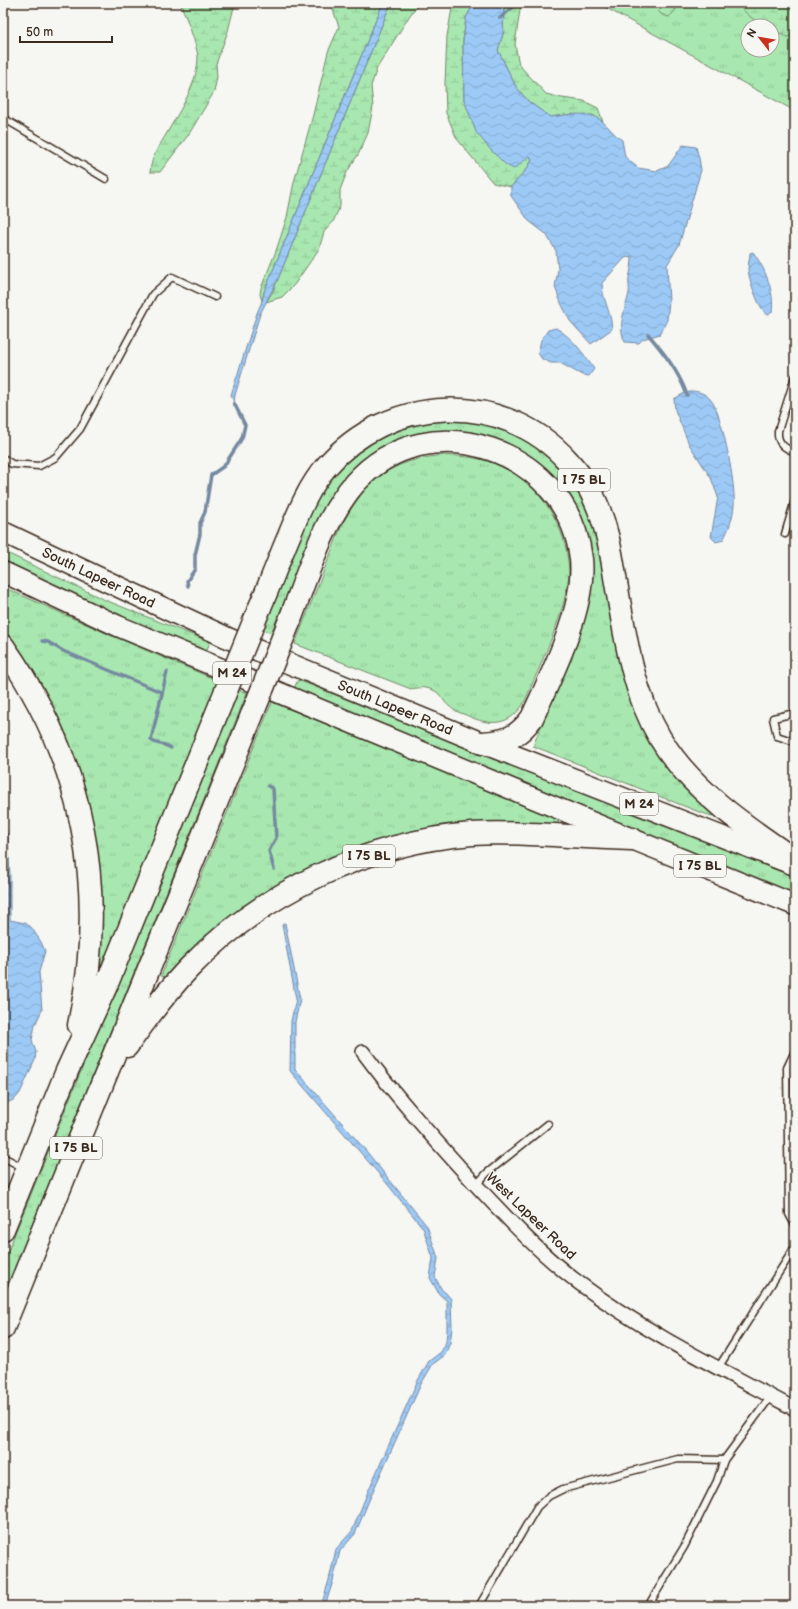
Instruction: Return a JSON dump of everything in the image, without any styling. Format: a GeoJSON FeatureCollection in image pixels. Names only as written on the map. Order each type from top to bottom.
{"type":"FeatureCollection","features":[{"type":"Feature","properties":{"kind":"highway","name":"I 75 BL"},"geometry":{"type":"LineString","coordinates":[[3,1229],[67,1071],[106,986],[296,519],[314,483],[338,454],[368,431],[400,417],[434,410],[450,409],[483,412],[497,416],[525,428],[550,443],[563,455],[578,472],[594,497],[600,511],[609,543],[633,674],[646,710],[662,740],[673,757],[698,784],[737,819],[795,860]]}},
{"type":"Feature","properties":{"kind":"highway"},"geometry":{"type":"LineString","coordinates":[[105,1078],[332,518],[342,499],[355,483],[372,467],[388,457],[409,448],[427,443],[447,441],[483,446],[499,451],[530,469],[554,493],[563,506],[572,522],[578,543],[581,560],[579,591],[570,628],[532,718],[525,728],[518,734],[501,741],[482,743]]}},
{"type":"Feature","properties":{"kind":"highway"},"geometry":{"type":"LineString","coordinates":[[3,646],[32,691],[61,750],[80,812],[88,857],[91,905],[91,930],[88,965],[83,1007],[67,1071]]}},
{"type":"Feature","properties":{"kind":"highway","name":"I 75 BL"},"geometry":{"type":"LineString","coordinates":[[3,1328],[105,1078],[155,1006],[189,968],[243,921],[276,898],[329,871],[386,850],[437,838],[472,834],[524,833],[632,839]]}},
{"type":"Feature","properties":{"kind":"main road","name":"South Lapeer Road"},"geometry":{"type":"LineString","coordinates":[[3,532],[230,638],[482,743],[795,865]]}},
{"type":"Feature","properties":{"kind":"main road","name":"M 24"},"geometry":{"type":"LineString","coordinates":[[3,572],[125,629],[632,839]]}},
{"type":"Feature","properties":{"kind":"main road","name":"I 75 BL"},"geometry":{"type":"LineString","coordinates":[[632,839],[795,905]]}},
{"type":"Feature","properties":{"kind":"street","name":"West Lapeer Road"},"geometry":{"type":"LineString","coordinates":[[363,1052],[437,1142],[476,1185],[538,1249],[578,1283],[647,1328],[795,1409]]}},
{"type":"Feature","properties":{"kind":"lane"},"geometry":{"type":"LineString","coordinates":[[3,118],[106,179]]}},
{"type":"Feature","properties":{"kind":"lane"},"geometry":{"type":"LineString","coordinates":[[3,458],[12,464],[39,466],[56,457],[80,429],[153,294],[172,277],[215,297]]}},
{"type":"Feature","properties":{"kind":"lane"},"geometry":{"type":"LineString","coordinates":[[795,377],[777,436],[780,444],[795,452]]}},
{"type":"Feature","properties":{"kind":"lane"},"geometry":{"type":"LineString","coordinates":[[785,534],[795,500]]}},
{"type":"Feature","properties":{"kind":"lane"},"geometry":{"type":"LineString","coordinates":[[795,713],[773,718],[777,736],[795,742]]}},
{"type":"Feature","properties":{"kind":"lane"},"geometry":{"type":"LineString","coordinates":[[795,1051],[787,1068],[789,1214],[795,1225]]}},
{"type":"Feature","properties":{"kind":"lane"},"geometry":{"type":"LineString","coordinates":[[476,1185],[487,1173],[548,1124]]}},
{"type":"Feature","properties":{"kind":"lane"},"geometry":{"type":"LineString","coordinates":[[3,1157],[27,1170]]}},
{"type":"Feature","properties":{"kind":"lane"},"geometry":{"type":"LineString","coordinates":[[718,1368],[795,1247]]}},
{"type":"Feature","properties":{"kind":"lane"},"geometry":{"type":"LineString","coordinates":[[648,1606],[684,1547],[717,1481],[724,1460],[771,1396]]}},
{"type":"Feature","properties":{"kind":"lane"},"geometry":{"type":"LineString","coordinates":[[479,1606],[537,1507],[549,1496],[563,1489],[678,1459],[724,1460]]}},
{"type":"Feature","properties":{"kind":"green space"},"geometry":{"type":"Polygon","coordinates":[[[180,3],[235,3],[228,31],[216,64],[217,77],[214,92],[189,134],[160,172],[150,172],[154,155],[188,96],[197,68],[198,58],[196,47],[180,3]]]}},
{"type":"Feature","properties":{"kind":"green space"},"geometry":{"type":"Polygon","coordinates":[[[329,3],[383,3],[264,292],[262,301],[260,294],[261,288],[276,251],[287,217],[294,182],[313,115],[328,52],[339,27],[331,4],[329,3]]]}},
{"type":"Feature","properties":{"kind":"green space"},"geometry":{"type":"Polygon","coordinates":[[[391,3],[419,3],[377,68],[371,86],[373,107],[368,133],[359,153],[347,172],[340,190],[340,206],[333,222],[324,232],[319,249],[294,285],[282,297],[266,302],[278,279],[391,3]]]}},
{"type":"Feature","properties":{"kind":"green space"},"geometry":{"type":"Polygon","coordinates":[[[453,3],[474,3],[466,18],[463,41],[464,100],[522,162],[530,156],[532,160],[527,169],[511,187],[493,183],[457,139],[446,113],[445,84],[447,36],[453,3]]]}},
{"type":"Feature","properties":{"kind":"green space"},"geometry":{"type":"Polygon","coordinates":[[[504,3],[521,3],[515,44],[519,65],[546,94],[584,101],[598,108],[603,122],[593,115],[566,115],[550,117],[529,102],[516,87],[498,50],[503,34],[504,3]]]}},
{"type":"Feature","properties":{"kind":"green space"},"geometry":{"type":"Polygon","coordinates":[[[597,3],[795,3],[795,111],[597,3]]]}},
{"type":"Feature","properties":{"kind":"green space"},"geometry":{"type":"Polygon","coordinates":[[[650,3],[677,3],[677,7],[669,17],[661,14],[650,3]]]}},
{"type":"Feature","properties":{"kind":"green space"},"geometry":{"type":"Polygon","coordinates":[[[736,3],[795,3],[795,35],[787,37],[780,33],[780,18],[752,18],[736,3]]]}},
{"type":"Feature","properties":{"kind":"green space"},"geometry":{"type":"Polygon","coordinates":[[[463,418],[519,432],[565,469],[594,513],[621,651],[715,815],[712,816],[699,812],[533,746],[582,625],[590,576],[591,557],[586,532],[572,503],[554,479],[533,459],[508,445],[481,435],[453,431],[424,433],[397,441],[370,456],[349,474],[331,497],[321,513],[271,633],[261,629],[316,495],[354,450],[407,423],[463,418]]]}},
{"type":"Feature","properties":{"kind":"green space"},"geometry":{"type":"Polygon","coordinates":[[[445,455],[487,461],[516,475],[529,485],[540,496],[557,523],[567,553],[569,578],[556,627],[525,701],[513,715],[507,720],[500,722],[475,719],[456,711],[448,705],[437,692],[424,688],[411,689],[295,644],[341,527],[350,510],[360,496],[382,474],[395,467],[409,461],[445,455]]]}},
{"type":"Feature","properties":{"kind":"green space"},"geometry":{"type":"Polygon","coordinates":[[[4,553],[7,553],[105,600],[210,642],[206,652],[115,615],[3,563],[4,553]]]}},
{"type":"Feature","properties":{"kind":"green space"},"geometry":{"type":"Polygon","coordinates":[[[3,587],[117,638],[219,681],[100,979],[94,976],[97,878],[8,639],[3,634],[3,587]]]}},
{"type":"Feature","properties":{"kind":"green space"},"geometry":{"type":"Polygon","coordinates":[[[298,680],[640,817],[795,877],[795,894],[294,688],[298,680]]]}},
{"type":"Feature","properties":{"kind":"green space"},"geometry":{"type":"Polygon","coordinates":[[[236,689],[247,693],[3,1297],[3,1263],[236,689]]]}},
{"type":"Feature","properties":{"kind":"green space"},"geometry":{"type":"Polygon","coordinates":[[[272,702],[559,820],[556,829],[368,847],[167,978],[161,976],[272,702]]]}},
{"type":"Feature","properties":{"kind":"water"},"geometry":{"type":"Polygon","coordinates":[[[383,3],[391,3],[278,279],[260,314],[235,395],[234,403],[231,395],[264,292],[383,3]]]}},
{"type":"Feature","properties":{"kind":"water"},"geometry":{"type":"Polygon","coordinates":[[[474,3],[504,3],[503,34],[498,50],[516,87],[529,102],[550,117],[570,114],[584,114],[590,115],[602,121],[616,136],[622,140],[625,157],[638,168],[657,171],[668,166],[683,145],[696,147],[701,170],[679,245],[667,265],[669,301],[667,320],[660,334],[643,339],[639,343],[625,342],[622,324],[629,293],[632,256],[625,258],[602,283],[603,294],[610,316],[612,329],[591,344],[570,321],[555,287],[558,269],[556,251],[546,234],[529,221],[511,196],[511,187],[527,169],[532,160],[530,156],[514,169],[506,165],[476,132],[464,100],[463,41],[466,18],[474,3]]]}},
{"type":"Feature","properties":{"kind":"water"},"geometry":{"type":"Polygon","coordinates":[[[753,252],[765,273],[772,296],[772,312],[768,315],[761,307],[752,287],[748,267],[750,253],[753,252]]]}},
{"type":"Feature","properties":{"kind":"water"},"geometry":{"type":"Polygon","coordinates":[[[556,328],[573,341],[594,369],[589,376],[582,375],[560,363],[551,363],[542,359],[538,353],[541,340],[548,330],[556,328]]]}},
{"type":"Feature","properties":{"kind":"water"},"geometry":{"type":"Polygon","coordinates":[[[693,391],[704,394],[709,398],[717,411],[725,438],[731,469],[734,496],[733,514],[729,528],[723,540],[716,542],[711,537],[718,497],[711,478],[689,444],[675,410],[674,399],[693,391]]]}},
{"type":"Feature","properties":{"kind":"water"},"geometry":{"type":"Polygon","coordinates":[[[3,824],[8,835],[10,920],[25,923],[31,927],[45,951],[39,972],[42,1010],[35,1025],[32,1040],[36,1052],[35,1060],[20,1093],[15,1099],[3,1105],[3,824]]]}},
{"type":"Feature","properties":{"kind":"water"},"geometry":{"type":"Polygon","coordinates":[[[285,923],[300,999],[295,1022],[295,1069],[362,1146],[427,1226],[438,1258],[435,1277],[442,1290],[451,1299],[452,1329],[450,1343],[445,1355],[433,1364],[421,1384],[355,1534],[340,1551],[325,1606],[321,1606],[336,1549],[352,1531],[369,1489],[417,1382],[429,1361],[441,1352],[446,1342],[447,1301],[439,1294],[430,1278],[433,1258],[423,1228],[384,1180],[290,1071],[291,1021],[296,999],[282,925],[285,923]]]}},
{"type":"Feature","properties":{"kind":"waterway"},"geometry":{"type":"LineString","coordinates":[[500,18],[518,3]]}},
{"type":"Feature","properties":{"kind":"waterway"},"geometry":{"type":"LineString","coordinates":[[648,334],[675,371],[687,395]]}},
{"type":"Feature","properties":{"kind":"waterway"},"geometry":{"type":"LineString","coordinates":[[188,586],[187,581],[195,569],[195,555],[200,534],[200,523],[205,512],[211,475],[224,466],[242,438],[245,425],[234,403]]}},
{"type":"Feature","properties":{"kind":"waterway"},"geometry":{"type":"LineString","coordinates":[[42,641],[48,642],[63,651],[161,692]]}},
{"type":"Feature","properties":{"kind":"waterway"},"geometry":{"type":"LineString","coordinates":[[167,672],[151,740],[171,748]]}},
{"type":"Feature","properties":{"kind":"waterway"},"geometry":{"type":"LineString","coordinates":[[268,786],[273,789],[276,838],[269,851],[274,869]]}}]}
